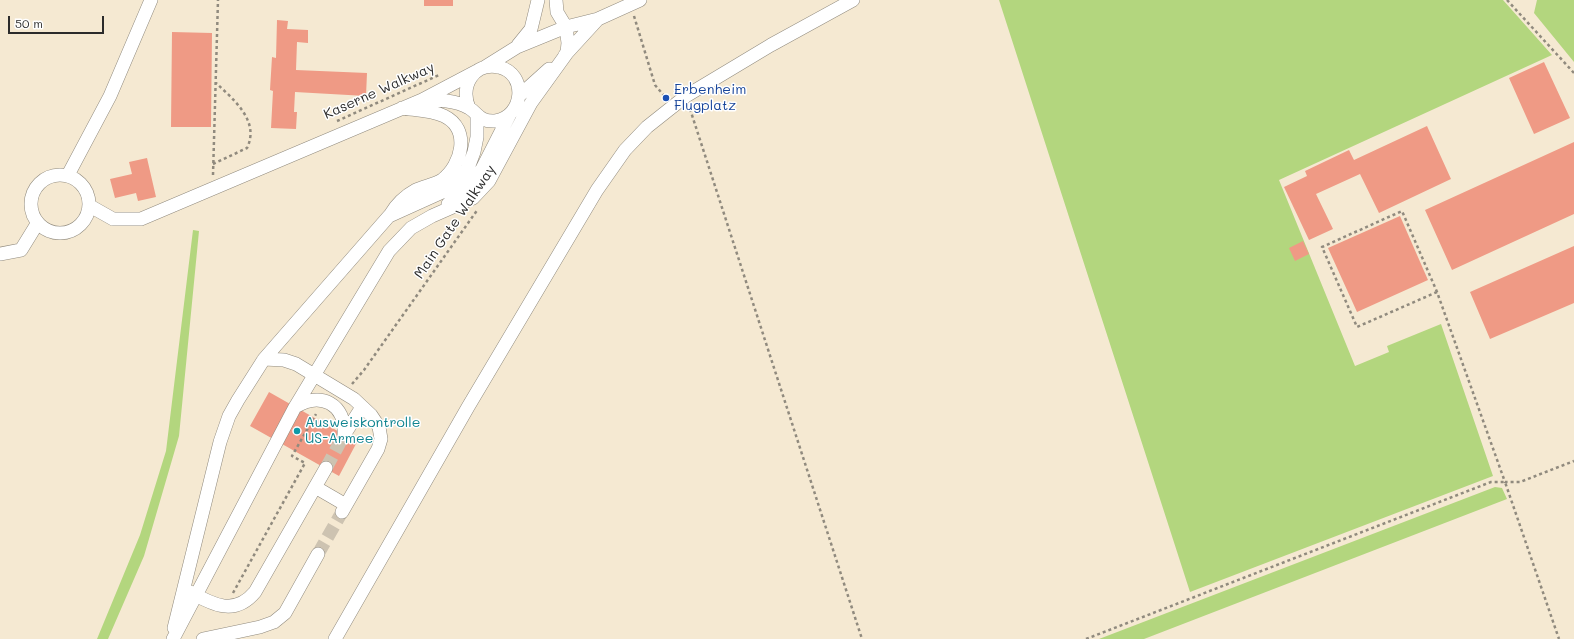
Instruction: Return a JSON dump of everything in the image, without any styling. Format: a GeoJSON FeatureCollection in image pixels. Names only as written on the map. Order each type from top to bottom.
{"type":"FeatureCollection","features":[{"type":"Feature","properties":{"kind":"street"},"geometry":{"type":"LineString","coordinates":[[68,175],[110,96],[151,0]]}},
{"type":"Feature","properties":{"kind":"street"},"geometry":{"type":"LineString","coordinates":[[517,47],[531,29],[538,0]]}},
{"type":"Feature","properties":{"kind":"street"},"geometry":{"type":"LineString","coordinates":[[172,639],[197,596],[295,407],[389,251],[411,228],[432,216],[473,198],[489,181],[531,103],[567,53],[568,43],[566,27],[557,12],[556,0]]}},
{"type":"Feature","properties":{"kind":"street"},"geometry":{"type":"LineString","coordinates":[[334,639],[468,407],[597,190],[625,150],[647,126],[686,96],[771,45],[853,0]]}},
{"type":"Feature","properties":{"kind":"street"},"geometry":{"type":"LineString","coordinates":[[90,206],[113,219],[141,219],[422,100],[481,69],[517,47],[566,27],[598,19],[635,2]]}},
{"type":"Feature","properties":{"kind":"street"},"geometry":{"type":"LineString","coordinates":[[519,96],[567,53],[598,19]]}},
{"type":"Feature","properties":{"kind":"street"},"geometry":{"type":"LineString","coordinates":[[389,216],[447,190],[460,180],[468,168],[474,152],[477,137],[473,112],[466,100],[465,92],[467,84],[471,77],[481,69],[494,66],[502,68],[510,73],[517,83],[519,96],[518,102],[510,114],[482,169],[468,187],[432,216]]}},
{"type":"Feature","properties":{"kind":"street"},"geometry":{"type":"LineString","coordinates":[[422,100],[442,100],[473,112],[485,120],[494,121],[502,119],[510,114]]}},
{"type":"Feature","properties":{"kind":"street"},"geometry":{"type":"LineString","coordinates":[[172,639],[220,442],[229,416],[238,400],[264,359],[389,216],[397,203],[415,191],[440,181],[446,176],[457,160],[461,146],[460,132],[454,123],[444,116],[402,108]]}},
{"type":"Feature","properties":{"kind":"street"},"geometry":{"type":"LineString","coordinates":[[49,175],[68,175],[80,182],[88,193],[90,206],[85,219],[76,229],[62,234],[48,232],[37,224],[30,206],[34,187],[49,175]]}},
{"type":"Feature","properties":{"kind":"street"},"geometry":{"type":"LineString","coordinates":[[0,254],[21,250],[37,224]]}},
{"type":"Feature","properties":{"kind":"street"},"geometry":{"type":"LineString","coordinates":[[264,359],[284,360],[296,364],[354,399],[371,416],[379,427],[381,439],[378,449],[344,508],[315,487]]}},
{"type":"Feature","properties":{"kind":"street"},"geometry":{"type":"LineString","coordinates":[[295,407],[304,401],[312,399],[325,401],[331,404],[342,416],[345,426],[344,435],[362,407]]}},
{"type":"Feature","properties":{"kind":"street"},"geometry":{"type":"LineString","coordinates":[[184,588],[197,596],[225,607],[240,605],[248,601],[256,592],[326,468]]}},
{"type":"Feature","properties":{"kind":"street"},"geometry":{"type":"LineString","coordinates":[[204,639],[260,627],[274,622],[285,613],[318,554]]}},
{"type":"Feature","properties":{"kind":"path"},"geometry":{"type":"LineString","coordinates":[[218,0],[213,176],[220,173]]}},
{"type":"Feature","properties":{"kind":"path"},"geometry":{"type":"LineString","coordinates":[[1508,0],[1574,73]]}},
{"type":"Feature","properties":{"kind":"path"},"geometry":{"type":"LineString","coordinates":[[635,2],[655,85],[666,98]]}},
{"type":"Feature","properties":{"kind":"path","name":"Kaserne Walkway"},"geometry":{"type":"LineString","coordinates":[[330,124],[445,73]]}},
{"type":"Feature","properties":{"kind":"path"},"geometry":{"type":"LineString","coordinates":[[213,164],[247,148],[249,144],[250,127],[246,114],[216,83]]}},
{"type":"Feature","properties":{"kind":"path"},"geometry":{"type":"LineString","coordinates":[[686,96],[862,639]]}},
{"type":"Feature","properties":{"kind":"path","name":"Main Gate Walkway"},"geometry":{"type":"LineString","coordinates":[[343,393],[364,370],[481,204]]}},
{"type":"Feature","properties":{"kind":"path"},"geometry":{"type":"LineString","coordinates":[[1437,292],[1357,327],[1322,247],[1402,211],[1437,292],[1559,639]]}},
{"type":"Feature","properties":{"kind":"path"},"geometry":{"type":"LineString","coordinates":[[225,607],[305,463],[292,456],[314,415],[331,404]]}},
{"type":"Feature","properties":{"kind":"path"},"geometry":{"type":"LineString","coordinates":[[1086,639],[1491,482],[1520,482],[1574,461]]}},
{"type":"Feature","properties":{"kind":"green space"},"geometry":{"type":"Polygon","coordinates":[[[999,0],[1503,0],[1552,55],[1279,180],[1355,366],[1389,352],[1387,346],[1441,324],[1493,476],[1190,592],[999,0]]]}},
{"type":"Feature","properties":{"kind":"green space"},"geometry":{"type":"Polygon","coordinates":[[[1537,0],[1574,0],[1574,62],[1534,13],[1537,0]]]}},
{"type":"Feature","properties":{"kind":"green space"},"geometry":{"type":"Polygon","coordinates":[[[193,230],[199,231],[179,436],[144,556],[108,639],[97,639],[140,535],[166,451],[193,230]]]}},
{"type":"Feature","properties":{"kind":"green space"},"geometry":{"type":"Polygon","coordinates":[[[1495,487],[1502,488],[1507,499],[1144,639],[1099,639],[1495,487]]]}},
{"type":"Feature","properties":{"kind":"building"},"geometry":{"type":"Polygon","coordinates":[[[424,0],[453,0],[453,6],[424,6],[424,0]]]}},
{"type":"Feature","properties":{"kind":"building"},"geometry":{"type":"Polygon","coordinates":[[[277,20],[288,21],[287,29],[308,30],[308,43],[297,42],[296,70],[367,73],[366,96],[295,92],[294,112],[297,112],[296,129],[271,128],[273,91],[270,90],[272,57],[276,58],[277,20]]]}},
{"type":"Feature","properties":{"kind":"building"},"geometry":{"type":"Polygon","coordinates":[[[172,32],[212,33],[211,127],[171,127],[172,32]]]}},
{"type":"Feature","properties":{"kind":"building"},"geometry":{"type":"Polygon","coordinates":[[[1544,62],[1570,118],[1534,134],[1509,78],[1544,62]]]}},
{"type":"Feature","properties":{"kind":"building"},"geometry":{"type":"Polygon","coordinates":[[[1427,126],[1451,179],[1379,213],[1360,174],[1316,194],[1333,229],[1309,240],[1284,187],[1307,176],[1305,171],[1349,150],[1354,160],[1427,126]]]}},
{"type":"Feature","properties":{"kind":"building"},"geometry":{"type":"Polygon","coordinates":[[[1574,142],[1574,214],[1452,270],[1425,210],[1574,142]]]}},
{"type":"Feature","properties":{"kind":"building"},"geometry":{"type":"Polygon","coordinates":[[[147,158],[156,197],[138,201],[136,193],[115,198],[110,179],[132,174],[129,162],[147,158]]]}},
{"type":"Feature","properties":{"kind":"building"},"geometry":{"type":"Polygon","coordinates":[[[1400,216],[1428,280],[1357,312],[1328,248],[1400,216]]]}},
{"type":"Feature","properties":{"kind":"building"},"geometry":{"type":"Polygon","coordinates":[[[1303,241],[1309,254],[1295,261],[1289,248],[1303,241]]]}},
{"type":"Feature","properties":{"kind":"building"},"geometry":{"type":"Polygon","coordinates":[[[1574,246],[1574,303],[1490,339],[1470,292],[1574,246]]]}},
{"type":"Feature","properties":{"kind":"building","name":"Ausweiskontrolle US-Armee"},"geometry":{"type":"Polygon","coordinates":[[[269,392],[357,442],[339,476],[250,426],[269,392]]]}},
{"type":"Feature","properties":{"kind":"tunnel"},"geometry":{"type":"LineString","coordinates":[[326,468],[344,435]]}},
{"type":"Feature","properties":{"kind":"tunnel"},"geometry":{"type":"LineString","coordinates":[[318,554],[342,512]]}},
{"type":"Feature","properties":{"kind":"place","name":"Erbenheim Flugplatz"},"geometry":{"type":"Point","coordinates":[666,98]}},
{"type":"Feature","properties":{"kind":"place","name":"Ausweiskontrolle US-Armee"},"geometry":{"type":"Point","coordinates":[297,431]}}]}
